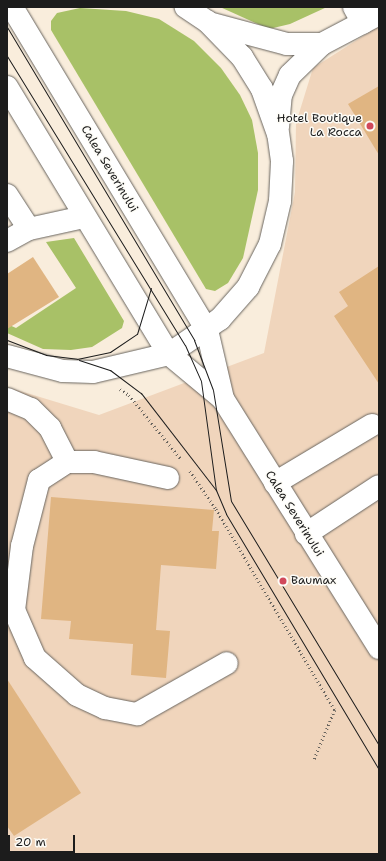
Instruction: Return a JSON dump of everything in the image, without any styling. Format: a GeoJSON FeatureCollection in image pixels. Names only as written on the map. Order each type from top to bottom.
{"type":"FeatureCollection","features":[{"type":"Feature","properties":{"kind":"main road","name":"Calea Severinului"},"geometry":{"type":"LineString","coordinates":[[12,7],[207,330],[223,399]]}},
{"type":"Feature","properties":{"kind":"main road"},"geometry":{"type":"LineString","coordinates":[[7,356],[63,371],[93,372],[169,354],[207,330],[248,286],[270,244],[280,201],[282,161],[278,134],[262,89],[246,63],[208,22],[186,7]]}},
{"type":"Feature","properties":{"kind":"main road"},"geometry":{"type":"LineString","coordinates":[[278,134],[282,95],[290,75],[322,44],[365,14]]}},
{"type":"Feature","properties":{"kind":"main road"},"geometry":{"type":"LineString","coordinates":[[208,22],[287,44],[322,44]]}},
{"type":"Feature","properties":{"kind":"main road","name":"Calea Severinului"},"geometry":{"type":"LineString","coordinates":[[7,87],[84,217],[169,354],[223,399],[306,534],[379,648]]}},
{"type":"Feature","properties":{"kind":"main road"},"geometry":{"type":"LineString","coordinates":[[7,195],[29,229]]}},
{"type":"Feature","properties":{"kind":"main road"},"geometry":{"type":"LineString","coordinates":[[7,241],[29,229],[84,217]]}},
{"type":"Feature","properties":{"kind":"main road"},"geometry":{"type":"LineString","coordinates":[[7,399],[31,409],[50,428],[67,462]]}},
{"type":"Feature","properties":{"kind":"main road"},"geometry":{"type":"LineString","coordinates":[[275,483],[372,425]]}},
{"type":"Feature","properties":{"kind":"main road"},"geometry":{"type":"LineString","coordinates":[[168,478],[94,462],[67,462],[39,480],[22,546],[11,612],[35,658],[77,695],[105,708],[137,714],[227,663]]}},
{"type":"Feature","properties":{"kind":"main road"},"geometry":{"type":"LineString","coordinates":[[306,534],[379,486]]}},
{"type":"Feature","properties":{"kind":"path"},"geometry":{"type":"LineString","coordinates":[[240,550],[334,710],[314,760]]}},
{"type":"Feature","properties":{"kind":"shaded area"},"geometry":{"type":"Polygon","coordinates":[[[379,26],[379,854],[7,854],[7,387],[99,415],[264,353],[295,192],[296,123],[313,68],[379,26]]]}},
{"type":"Feature","properties":{"kind":"green space"},"geometry":{"type":"Polygon","coordinates":[[[220,7],[327,7],[290,24],[269,29],[220,7]]]}},
{"type":"Feature","properties":{"kind":"green space"},"geometry":{"type":"Polygon","coordinates":[[[80,8],[126,11],[159,19],[194,41],[221,68],[240,95],[252,120],[258,153],[258,190],[243,258],[228,283],[215,291],[206,289],[51,30],[51,21],[57,13],[80,8]]]}},
{"type":"Feature","properties":{"kind":"green space"},"geometry":{"type":"Polygon","coordinates":[[[74,238],[124,321],[122,328],[92,347],[71,350],[43,349],[7,333],[7,324],[16,328],[76,288],[46,242],[74,238]]]}},
{"type":"Feature","properties":{"kind":"building","name":"Hotel Boutique La Rocca"},"geometry":{"type":"Polygon","coordinates":[[[379,86],[379,155],[348,104],[379,86]]]}},
{"type":"Feature","properties":{"kind":"building"},"geometry":{"type":"Polygon","coordinates":[[[33,257],[59,297],[7,329],[7,274],[33,257]]]}},
{"type":"Feature","properties":{"kind":"building"},"geometry":{"type":"Polygon","coordinates":[[[379,266],[379,384],[334,316],[348,306],[339,292],[379,266]]]}},
{"type":"Feature","properties":{"kind":"building"},"geometry":{"type":"Polygon","coordinates":[[[51,497],[214,510],[212,531],[219,531],[216,569],[161,565],[156,630],[170,631],[166,678],[131,675],[133,644],[69,639],[71,621],[41,619],[51,497]]]}},
{"type":"Feature","properties":{"kind":"building"},"geometry":{"type":"Polygon","coordinates":[[[7,679],[81,793],[14,836],[7,826],[7,679]]]}},
{"type":"Feature","properties":{"kind":"tram line"},"geometry":{"type":"LineString","coordinates":[[7,27],[194,340],[213,390],[231,501],[379,745]]}},
{"type":"Feature","properties":{"kind":"tram line"},"geometry":{"type":"LineString","coordinates":[[7,56],[185,345],[201,381],[216,490],[226,514],[379,770]]}},
{"type":"Feature","properties":{"kind":"tram line"},"geometry":{"type":"LineString","coordinates":[[7,340],[46,355],[77,359],[110,352],[137,334],[151,288]]}},
{"type":"Feature","properties":{"kind":"tram line"},"geometry":{"type":"LineString","coordinates":[[79,360],[110,370],[141,393],[216,490]]}},
{"type":"Feature","properties":{"kind":"place","name":"Hotel Boutique La Rocca"},"geometry":{"type":"Point","coordinates":[370,126]}},
{"type":"Feature","properties":{"kind":"place","name":"Baumax"},"geometry":{"type":"Point","coordinates":[283,581]}}]}
